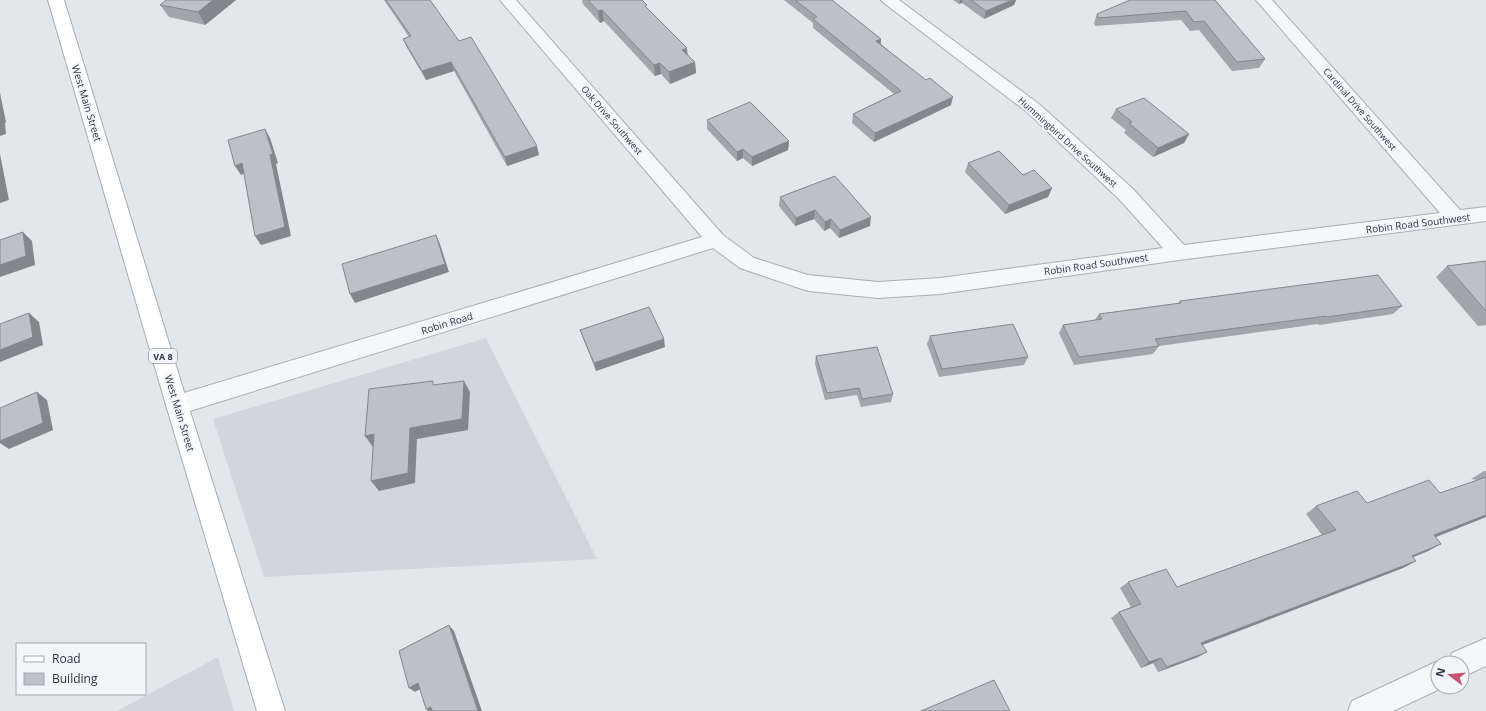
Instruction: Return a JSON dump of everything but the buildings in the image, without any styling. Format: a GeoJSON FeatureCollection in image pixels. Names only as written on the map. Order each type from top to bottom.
{"type":"FeatureCollection","features":[{"type":"Feature","properties":{"kind":"main road","name":"West Main Street"},"geometry":{"type":"LineString","coordinates":[[56,0],[177,405],[271,711]]}},
{"type":"Feature","properties":{"kind":"street","name":"Oak Drive Southwest"},"geometry":{"type":"LineString","coordinates":[[508,0],[716,240]]}},
{"type":"Feature","properties":{"kind":"street","name":"Hummingbird Drive Southwest"},"geometry":{"type":"LineString","coordinates":[[889,0],[1033,108],[1126,194],[1179,253]]}},
{"type":"Feature","properties":{"kind":"street","name":"Cardinal Drive Southwest"},"geometry":{"type":"LineString","coordinates":[[1264,0],[1456,218]]}},
{"type":"Feature","properties":{"kind":"street","name":"Robin Road Southwest"},"geometry":{"type":"LineString","coordinates":[[716,240],[746,263],[808,283],[878,290],[940,286],[1179,253],[1486,214]]}},
{"type":"Feature","properties":{"kind":"street","name":"Robin Road"},"geometry":{"type":"LineString","coordinates":[[177,405],[716,240]]}},
{"type":"Feature","properties":{"kind":"street"},"geometry":{"type":"LineString","coordinates":[[1470,659],[1486,652]]}},
{"type":"Feature","properties":{"kind":"street"},"geometry":{"type":"LineString","coordinates":[[1362,711],[1430,679]]}},
{"type":"Feature","properties":{"kind":"shaded area"},"geometry":{"type":"Polygon","coordinates":[[[486,338],[597,559],[264,577],[213,419],[486,338]]]}},
{"type":"Feature","properties":{"kind":"shaded area"},"geometry":{"type":"Polygon","coordinates":[[[218,657],[234,711],[117,711],[218,657]]]}}]}
